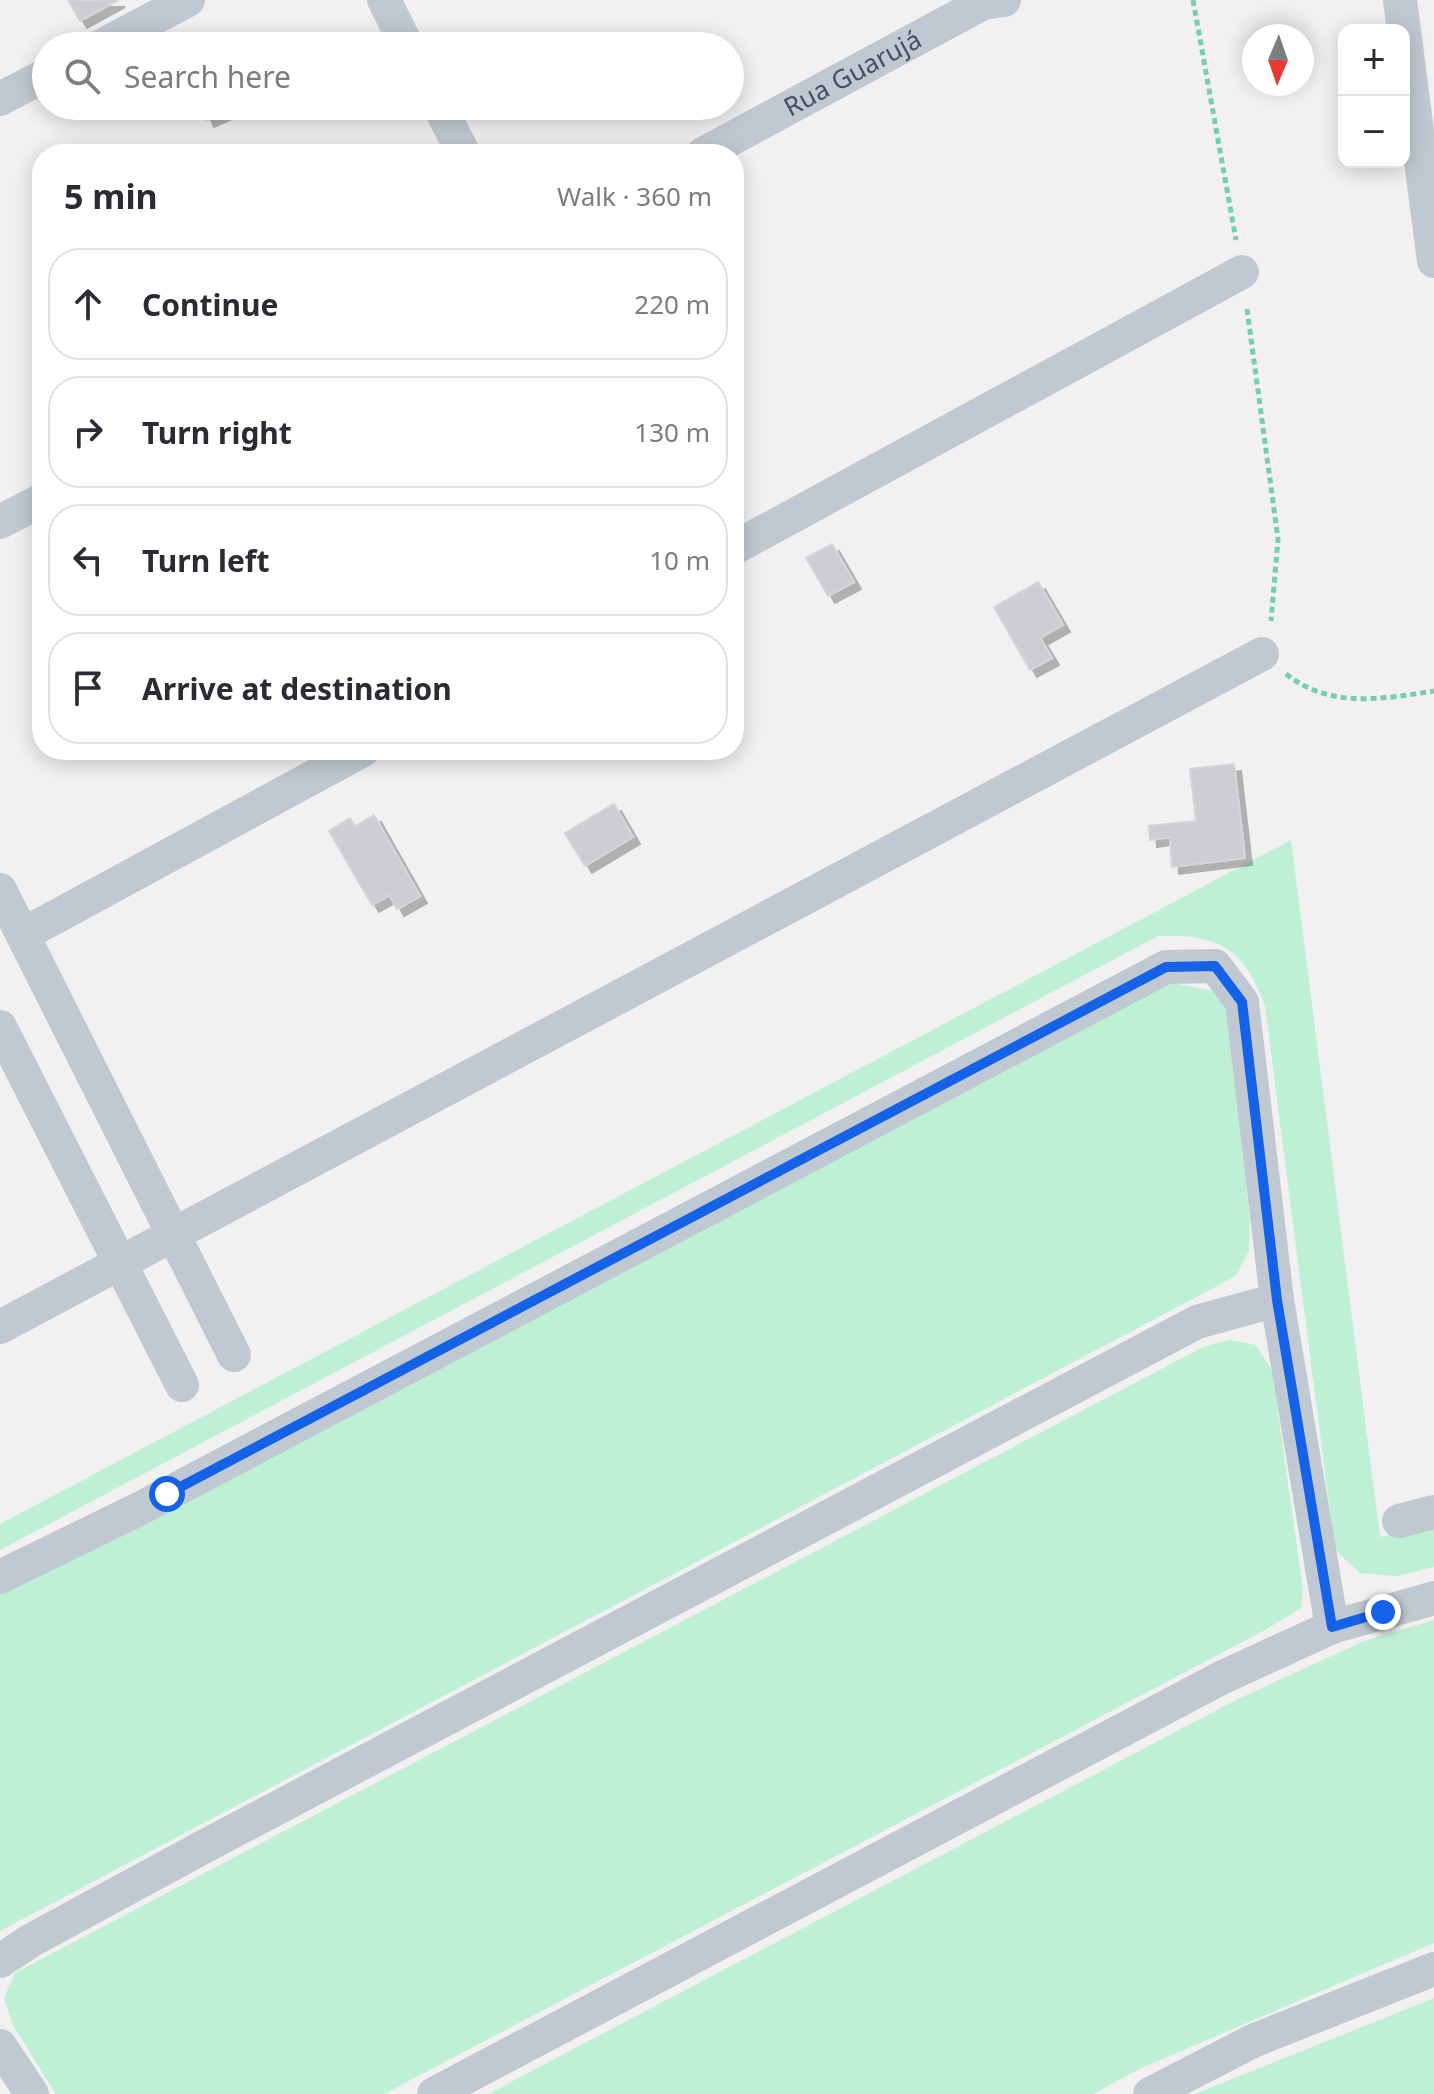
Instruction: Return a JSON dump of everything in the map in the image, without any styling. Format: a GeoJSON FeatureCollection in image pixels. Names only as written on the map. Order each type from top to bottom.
{"type":"FeatureCollection","features":[{"type":"Feature","properties":{"kind":"street"},"geometry":{"type":"LineString","coordinates":[[127,32],[188,0]]}},
{"type":"Feature","properties":{"kind":"street"},"geometry":{"type":"LineString","coordinates":[[384,0],[400,32]]}},
{"type":"Feature","properties":{"kind":"street","name":"Rua Guarujá"},"geometry":{"type":"LineString","coordinates":[[722,144],[983,3],[1004,0]]}},
{"type":"Feature","properties":{"kind":"street"},"geometry":{"type":"LineString","coordinates":[[1400,0],[1434,261]]}},
{"type":"Feature","properties":{"kind":"street"},"geometry":{"type":"LineString","coordinates":[[0,99],[32,82]]}},
{"type":"Feature","properties":{"kind":"street"},"geometry":{"type":"LineString","coordinates":[[446,120],[459,144]]}},
{"type":"Feature","properties":{"kind":"street"},"geometry":{"type":"LineString","coordinates":[[744,543],[1242,272]]}},
{"type":"Feature","properties":{"kind":"street"},"geometry":{"type":"LineString","coordinates":[[0,522],[32,505]]}},
{"type":"Feature","properties":{"kind":"street"},"geometry":{"type":"LineString","coordinates":[[0,1327],[1262,654]]}},
{"type":"Feature","properties":{"kind":"street"},"geometry":{"type":"LineString","coordinates":[[24,934],[345,760]]}},
{"type":"Feature","properties":{"kind":"street"},"geometry":{"type":"LineString","coordinates":[[0,890],[234,1355]]}},
{"type":"Feature","properties":{"kind":"street"},"geometry":{"type":"LineString","coordinates":[[0,1577],[139,1509],[1166,967],[1215,966],[1242,1002],[1277,1300],[1332,1627]]}},
{"type":"Feature","properties":{"kind":"street"},"geometry":{"type":"LineString","coordinates":[[0,1027],[182,1385]]}},
{"type":"Feature","properties":{"kind":"street"},"geometry":{"type":"LineString","coordinates":[[0,1961],[30,1941],[221,1837],[1197,1322],[1277,1300]]}},
{"type":"Feature","properties":{"kind":"street"},"geometry":{"type":"LineString","coordinates":[[1399,1521],[1434,1512]]}},
{"type":"Feature","properties":{"kind":"street"},"geometry":{"type":"LineString","coordinates":[[434,2094],[1221,1678],[1332,1627],[1434,1598]]}},
{"type":"Feature","properties":{"kind":"street"},"geometry":{"type":"LineString","coordinates":[[1150,2094],[1255,2040],[1434,1969]]}},
{"type":"Feature","properties":{"kind":"street"},"geometry":{"type":"LineString","coordinates":[[0,2046],[32,2094]]}},
{"type":"Feature","properties":{"kind":"path"},"geometry":{"type":"LineString","coordinates":[[1193,0],[1242,272],[1278,539],[1272,618],[1262,654],[1292,679],[1327,696],[1365,702],[1434,691]]}},
{"type":"Feature","properties":{"kind":"green space"},"geometry":{"type":"Polygon","coordinates":[[[1291,840],[1380,1537],[1434,1525],[1434,1567],[1397,1576],[1360,1573],[1335,1550],[1265,1006],[1248,970],[1226,948],[1198,938],[1179,936],[1158,936],[0,1550],[0,1524],[1291,840]]]}},
{"type":"Feature","properties":{"kind":"green space"},"geometry":{"type":"Polygon","coordinates":[[[1167,982],[1220,992],[1229,1016],[1250,1223],[1249,1251],[1236,1276],[0,1931],[0,1592],[1167,982]]]}},
{"type":"Feature","properties":{"kind":"green space"},"geometry":{"type":"Polygon","coordinates":[[[1230,1340],[1256,1345],[1272,1370],[1303,1589],[1301,1608],[1265,1630],[384,2094],[56,2094],[13,2025],[4,1998],[15,1973],[1203,1347],[1230,1340]]]}},
{"type":"Feature","properties":{"kind":"green space"},"geometry":{"type":"Polygon","coordinates":[[[1434,1620],[1434,1943],[1139,2069],[1093,2094],[488,2094],[1236,1700],[1364,1641],[1434,1620]]]}},
{"type":"Feature","properties":{"kind":"green space"},"geometry":{"type":"Polygon","coordinates":[[[1434,1998],[1434,2094],[1195,2094],[1434,1998]]]}},
{"type":"Feature","properties":{"kind":"building"},"geometry":{"type":"Polygon","coordinates":[[[68,0],[118,0],[80,21],[68,0]]]}},
{"type":"Feature","properties":{"kind":"building"},"geometry":{"type":"Polygon","coordinates":[[[832,544],[854,582],[828,596],[806,558],[832,544]]]}},
{"type":"Feature","properties":{"kind":"building"},"geometry":{"type":"Polygon","coordinates":[[[1038,582],[1063,625],[1040,638],[1052,658],[1030,670],[994,607],[1038,582]]]}},
{"type":"Feature","properties":{"kind":"building"},"geometry":{"type":"Polygon","coordinates":[[[1234,764],[1245,858],[1172,867],[1170,837],[1150,840],[1149,826],[1196,821],[1190,769],[1234,764]]]}},
{"type":"Feature","properties":{"kind":"building"},"geometry":{"type":"Polygon","coordinates":[[[614,804],[633,837],[585,866],[565,833],[614,804]]]}},
{"type":"Feature","properties":{"kind":"building"},"geometry":{"type":"Polygon","coordinates":[[[374,815],[420,896],[397,909],[390,895],[372,905],[329,831],[350,818],[355,826],[374,815]]]}},
{"type":"Feature","properties":{"kind":"route"},"geometry":{"type":"LineString","coordinates":[[167,1494],[1166,967],[1215,966],[1242,1002],[1277,1300],[1332,1627],[1383,1612]]}}]}
